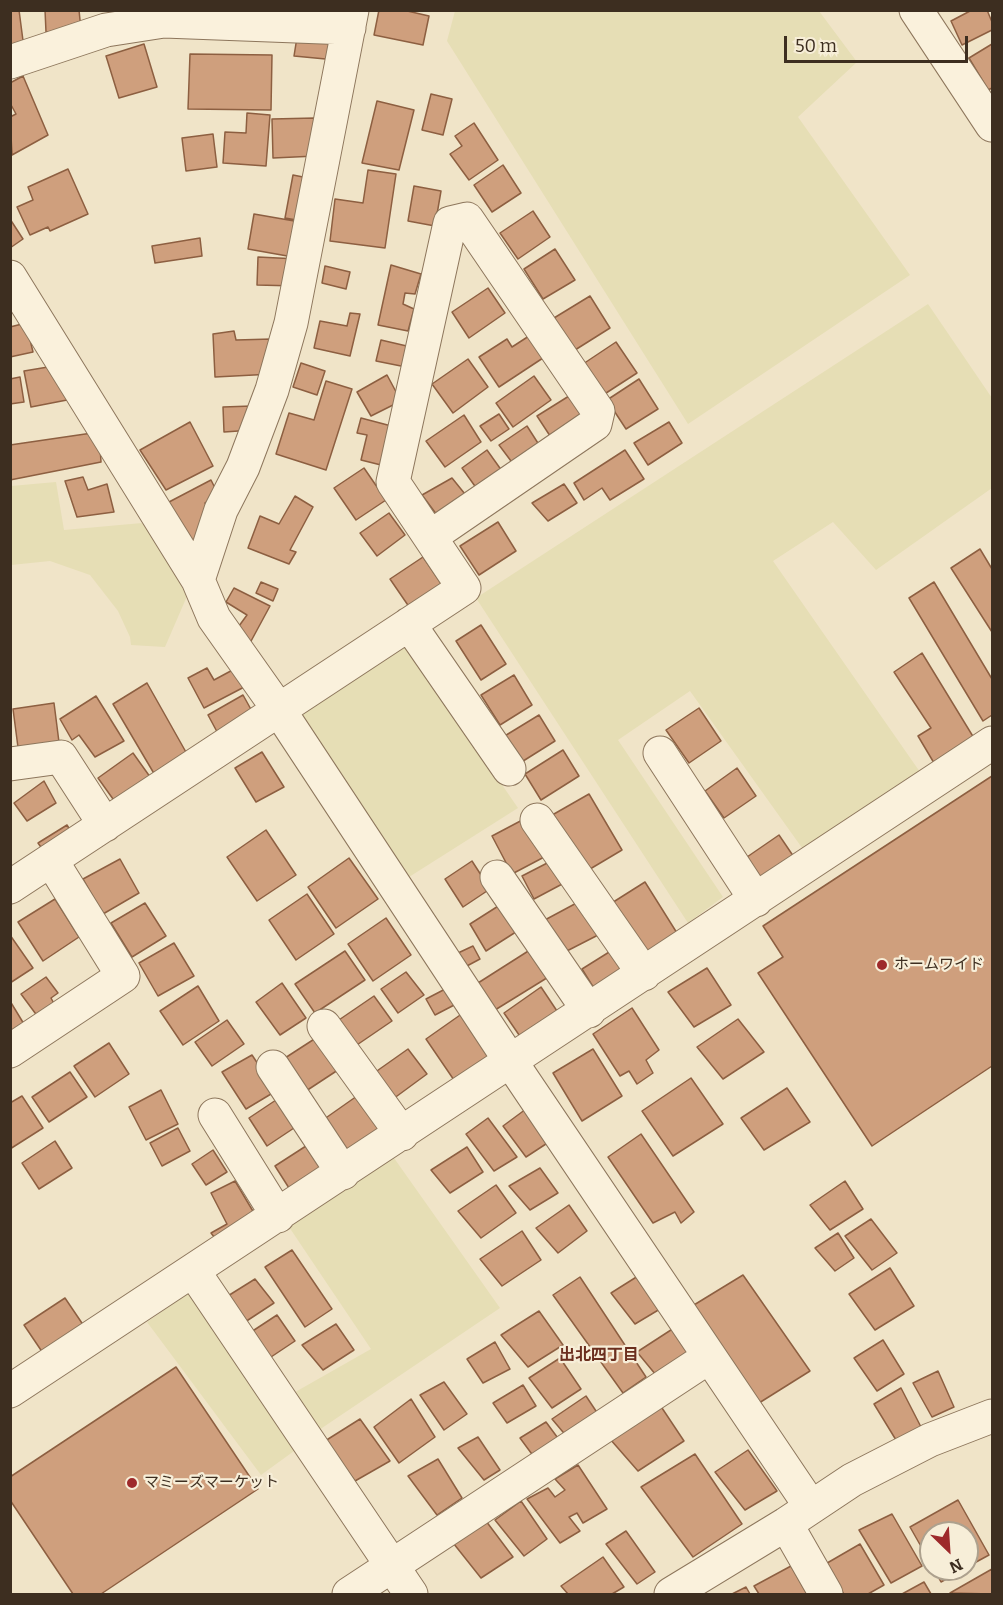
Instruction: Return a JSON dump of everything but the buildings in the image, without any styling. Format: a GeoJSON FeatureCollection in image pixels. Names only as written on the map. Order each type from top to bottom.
{"type":"FeatureCollection","features":[{"type":"Feature","properties":{"kind":"street"},"geometry":{"type":"LineString","coordinates":[[916,10],[993,125]]}},
{"type":"Feature","properties":{"kind":"street"},"geometry":{"type":"LineString","coordinates":[[10,62],[90,23],[106,30],[164,21],[350,19],[291,323],[272,390],[243,467],[221,510],[198,580]]}},
{"type":"Feature","properties":{"kind":"street"},"geometry":{"type":"LineString","coordinates":[[10,887],[464,588],[393,482],[450,223],[467,219],[598,411],[595,424],[430,537]]}},
{"type":"Feature","properties":{"kind":"street"},"geometry":{"type":"LineString","coordinates":[[10,277],[198,580],[214,618],[279,710],[709,1357],[798,1516],[826,1594]]}},
{"type":"Feature","properties":{"kind":"street"},"geometry":{"type":"LineString","coordinates":[[409,624],[509,769]]}},
{"type":"Feature","properties":{"kind":"street"},"geometry":{"type":"LineString","coordinates":[[10,1391],[194,1272],[993,743]]}},
{"type":"Feature","properties":{"kind":"street"},"geometry":{"type":"LineString","coordinates":[[660,753],[756,900]]}},
{"type":"Feature","properties":{"kind":"street"},"geometry":{"type":"LineString","coordinates":[[10,764],[61,757],[105,825]]}},
{"type":"Feature","properties":{"kind":"street"},"geometry":{"type":"LineString","coordinates":[[537,820],[644,974]]}},
{"type":"Feature","properties":{"kind":"street"},"geometry":{"type":"LineString","coordinates":[[10,1051],[123,976],[51,860]]}},
{"type":"Feature","properties":{"kind":"street"},"geometry":{"type":"LineString","coordinates":[[497,877],[589,1011]]}},
{"type":"Feature","properties":{"kind":"street"},"geometry":{"type":"LineString","coordinates":[[324,1026],[402,1134]]}},
{"type":"Feature","properties":{"kind":"street"},"geometry":{"type":"LineString","coordinates":[[273,1067],[343,1173]]}},
{"type":"Feature","properties":{"kind":"street"},"geometry":{"type":"LineString","coordinates":[[215,1115],[278,1216]]}},
{"type":"Feature","properties":{"kind":"street"},"geometry":{"type":"LineString","coordinates":[[194,1272],[411,1594]]}},
{"type":"Feature","properties":{"kind":"street"},"geometry":{"type":"LineString","coordinates":[[349,1594],[709,1357]]}},
{"type":"Feature","properties":{"kind":"street"},"geometry":{"type":"LineString","coordinates":[[671,1594],[852,1480],[930,1440],[991,1420]]}},
{"type":"Feature","properties":{"kind":"shaded area"},"geometry":{"type":"Polygon","coordinates":[[[455,11],[819,11],[857,62],[798,117],[910,275],[688,424],[447,41],[455,11]]]}},
{"type":"Feature","properties":{"kind":"shaded area"},"geometry":{"type":"Polygon","coordinates":[[[928,304],[992,398],[992,488],[876,570],[833,522],[773,561],[920,772],[805,852],[690,691],[618,740],[723,897],[688,923],[476,598],[928,304]]]}},
{"type":"Feature","properties":{"kind":"shaded area"},"geometry":{"type":"Polygon","coordinates":[[[56,482],[64,530],[142,523],[191,587],[165,647],[131,645],[130,637],[118,611],[90,575],[50,561],[11,565],[11,486],[56,482]]]}},
{"type":"Feature","properties":{"kind":"shaded area"},"geometry":{"type":"Polygon","coordinates":[[[403,641],[518,808],[409,877],[294,712],[403,641]]]}},
{"type":"Feature","properties":{"kind":"shaded area"},"geometry":{"type":"Polygon","coordinates":[[[394,1158],[500,1308],[316,1432],[290,1395],[371,1349],[287,1224],[394,1158]]]}},
{"type":"Feature","properties":{"kind":"shaded area"},"geometry":{"type":"Polygon","coordinates":[[[194,1289],[301,1446],[261,1475],[147,1322],[194,1289]]]}},
{"type":"Feature","properties":{"kind":"place","name":"ホームワイド"},"geometry":{"type":"Point","coordinates":[882,965]}},
{"type":"Feature","properties":{"kind":"place","name":"マミーズマーケット"},"geometry":{"type":"Point","coordinates":[132,1483]}},
{"type":"Feature","properties":{"kind":"district","name":"出北四丁目"},"geometry":{"type":"Point","coordinates":[599,1356]}}]}
